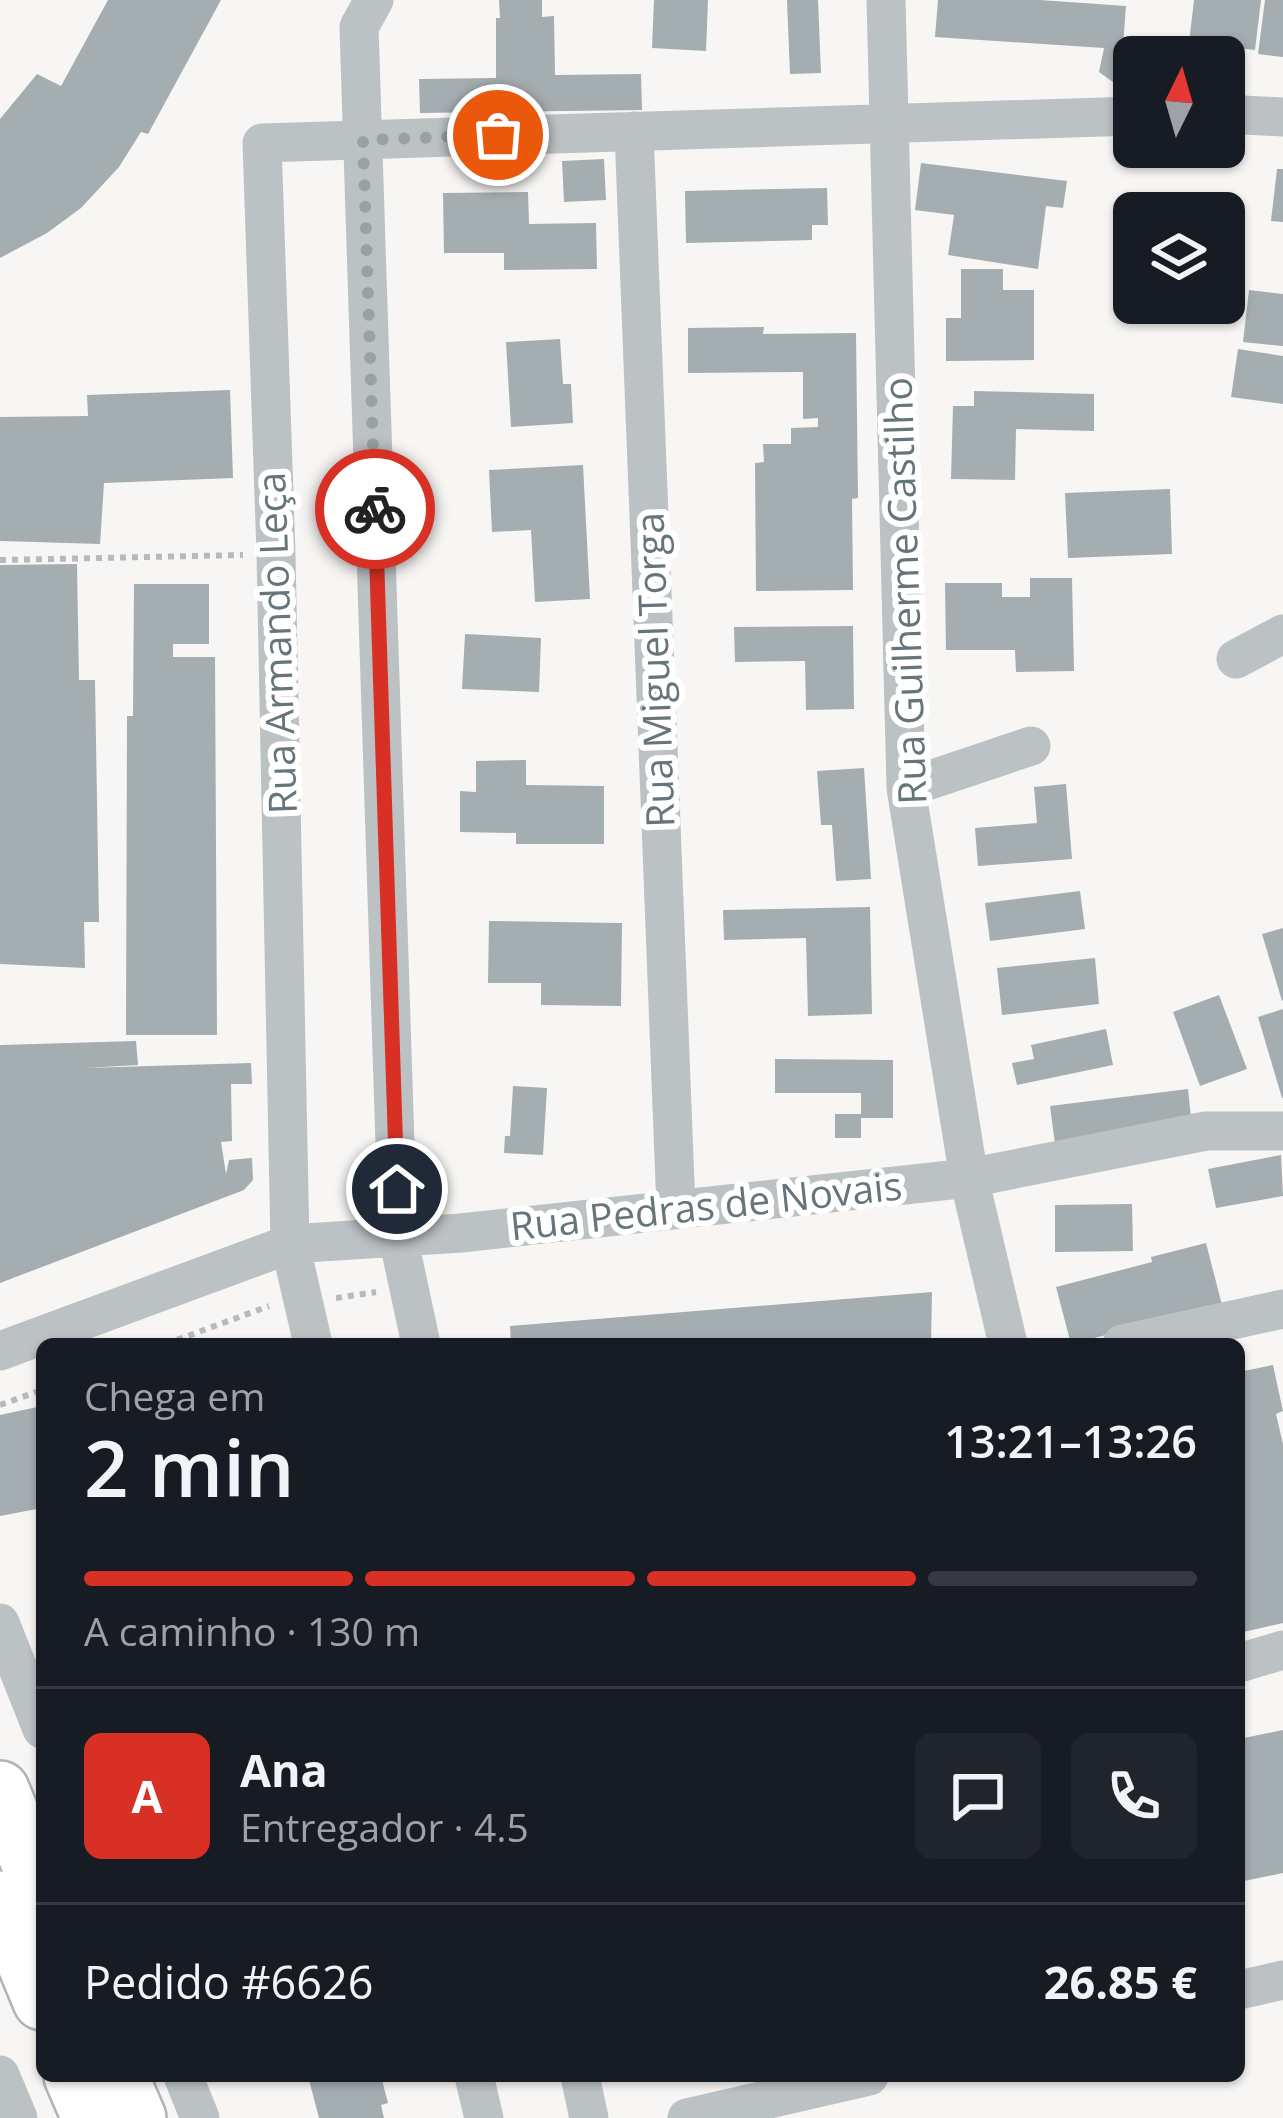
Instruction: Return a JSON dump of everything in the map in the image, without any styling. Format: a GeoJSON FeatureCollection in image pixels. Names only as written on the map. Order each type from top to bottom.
{"type":"FeatureCollection","features":[{"type":"Feature","properties":{"kind":"main road"},"geometry":{"type":"LineString","coordinates":[[0,1790],[36,1877]]}},
{"type":"Feature","properties":{"kind":"main road"},"geometry":{"type":"LineString","coordinates":[[0,1900],[36,1987]]}},
{"type":"Feature","properties":{"kind":"main road"},"geometry":{"type":"LineString","coordinates":[[76,2082],[91,2118]]}},
{"type":"Feature","properties":{"kind":"main road"},"geometry":{"type":"LineString","coordinates":[[122,2082],[137,2118]]}},
{"type":"Feature","properties":{"kind":"street"},"geometry":{"type":"LineString","coordinates":[[374,0],[359,27],[398,1237],[421,1338]]}},
{"type":"Feature","properties":{"kind":"street","name":"Rua Guilherme Castilho"},"geometry":{"type":"LineString","coordinates":[[886,0],[906,788],[969,1178],[1007,1338]]}},
{"type":"Feature","properties":{"kind":"street"},"geometry":{"type":"LineString","coordinates":[[1245,115],[1283,117]]}},
{"type":"Feature","properties":{"kind":"street","name":"Rua Armando Leça"},"geometry":{"type":"LineString","coordinates":[[290,1244],[262,143],[1113,117]]}},
{"type":"Feature","properties":{"kind":"street","name":"Rua Miguel Torga"},"geometry":{"type":"LineString","coordinates":[[634,131],[676,1209]]}},
{"type":"Feature","properties":{"kind":"street"},"geometry":{"type":"LineString","coordinates":[[1237,658],[1283,634]]}},
{"type":"Feature","properties":{"kind":"street"},"geometry":{"type":"LineString","coordinates":[[906,788],[1031,746]]}},
{"type":"Feature","properties":{"kind":"street","name":"Rua Pedras de Novais"},"geometry":{"type":"LineString","coordinates":[[0,1351],[290,1244],[969,1178],[1206,1132],[1283,1131]]}},
{"type":"Feature","properties":{"kind":"street"},"geometry":{"type":"LineString","coordinates":[[290,1244],[312,1338]]}},
{"type":"Feature","properties":{"kind":"street"},"geometry":{"type":"LineString","coordinates":[[1150,1338],[1283,1310]]}},
{"type":"Feature","properties":{"kind":"street"},"geometry":{"type":"LineString","coordinates":[[0,1623],[36,1714]]}},
{"type":"Feature","properties":{"kind":"street"},"geometry":{"type":"LineString","coordinates":[[1245,1661],[1283,1650]]}},
{"type":"Feature","properties":{"kind":"street"},"geometry":{"type":"LineString","coordinates":[[1245,1989],[1283,1980]]}},
{"type":"Feature","properties":{"kind":"street"},"geometry":{"type":"LineString","coordinates":[[0,2075],[18,2118]]}},
{"type":"Feature","properties":{"kind":"street"},"geometry":{"type":"LineString","coordinates":[[185,2082],[200,2118]]}},
{"type":"Feature","properties":{"kind":"street"},"geometry":{"type":"LineString","coordinates":[[475,2082],[484,2118]]}},
{"type":"Feature","properties":{"kind":"street"},"geometry":{"type":"LineString","coordinates":[[581,2082],[589,2118]]}},
{"type":"Feature","properties":{"kind":"street"},"geometry":{"type":"LineString","coordinates":[[687,2118],[783,2107],[852,2082]]}},
{"type":"Feature","properties":{"kind":"path"},"geometry":{"type":"LineString","coordinates":[[0,560],[207,556]]}},
{"type":"Feature","properties":{"kind":"path"},"geometry":{"type":"LineString","coordinates":[[182,1338],[269,1306],[410,1288]]}},
{"type":"Feature","properties":{"kind":"path"},"geometry":{"type":"LineString","coordinates":[[0,1405],[36,1392]]}},
{"type":"Feature","properties":{"kind":"building"},"geometry":{"type":"Polygon","coordinates":[[[108,0],[221,0],[148,134],[141,132],[119,167],[81,208],[0,258],[0,119],[37,74],[61,86],[108,0]]]}},
{"type":"Feature","properties":{"kind":"building"},"geometry":{"type":"Polygon","coordinates":[[[499,0],[542,0],[542,17],[554,16],[555,75],[641,74],[642,110],[420,113],[419,79],[496,78],[499,0]]]}},
{"type":"Feature","properties":{"kind":"building"},"geometry":{"type":"Polygon","coordinates":[[[654,0],[708,0],[706,51],[652,48],[654,0]]]}},
{"type":"Feature","properties":{"kind":"building"},"geometry":{"type":"Polygon","coordinates":[[[787,0],[818,0],[821,73],[790,74],[787,0]]]}},
{"type":"Feature","properties":{"kind":"building"},"geometry":{"type":"Polygon","coordinates":[[[938,0],[1126,6],[1124,36],[1113,36],[1113,82],[1099,72],[1104,48],[935,37],[938,0]]]}},
{"type":"Feature","properties":{"kind":"building"},"geometry":{"type":"Polygon","coordinates":[[[1194,0],[1261,0],[1255,50],[1245,49],[1245,36],[1190,36],[1194,0]]]}},
{"type":"Feature","properties":{"kind":"building"},"geometry":{"type":"Polygon","coordinates":[[[1265,0],[1283,0],[1283,57],[1258,54],[1265,0]]]}},
{"type":"Feature","properties":{"kind":"building"},"geometry":{"type":"Polygon","coordinates":[[[604,159],[606,200],[564,202],[562,161],[604,159]]]}},
{"type":"Feature","properties":{"kind":"building"},"geometry":{"type":"Polygon","coordinates":[[[921,163],[1067,181],[1063,208],[1046,206],[1038,269],[948,255],[954,215],[915,210],[921,163]]]}},
{"type":"Feature","properties":{"kind":"building"},"geometry":{"type":"Polygon","coordinates":[[[1277,169],[1283,169],[1283,222],[1271,221],[1277,169]]]}},
{"type":"Feature","properties":{"kind":"building"},"geometry":{"type":"Polygon","coordinates":[[[827,188],[828,225],[812,225],[812,240],[686,243],[685,191],[827,188]]]}},
{"type":"Feature","properties":{"kind":"building"},"geometry":{"type":"Polygon","coordinates":[[[528,192],[529,224],[596,223],[597,269],[504,270],[504,253],[444,253],[443,193],[528,192]]]}},
{"type":"Feature","properties":{"kind":"building"},"geometry":{"type":"Polygon","coordinates":[[[961,269],[1003,269],[1003,290],[1034,290],[1034,360],[946,361],[946,318],[961,318],[961,269]]]}},
{"type":"Feature","properties":{"kind":"building"},"geometry":{"type":"Polygon","coordinates":[[[1249,290],[1283,294],[1283,346],[1243,342],[1249,290]]]}},
{"type":"Feature","properties":{"kind":"building"},"geometry":{"type":"Polygon","coordinates":[[[764,327],[763,334],[856,333],[858,498],[852,499],[853,590],[756,591],[755,463],[764,462],[763,444],[791,444],[791,428],[818,427],[818,418],[803,419],[803,372],[688,373],[688,328],[764,327]]]}},
{"type":"Feature","properties":{"kind":"building"},"geometry":{"type":"Polygon","coordinates":[[[560,339],[563,384],[571,384],[573,423],[511,427],[506,342],[560,339]]]}},
{"type":"Feature","properties":{"kind":"building"},"geometry":{"type":"Polygon","coordinates":[[[1238,349],[1283,356],[1283,404],[1231,397],[1238,349]]]}},
{"type":"Feature","properties":{"kind":"building"},"geometry":{"type":"Polygon","coordinates":[[[230,390],[233,478],[104,483],[100,544],[0,541],[0,417],[88,416],[87,395],[230,390]]]}},
{"type":"Feature","properties":{"kind":"building"},"geometry":{"type":"Polygon","coordinates":[[[974,391],[1094,394],[1094,431],[1016,429],[1015,480],[951,479],[953,406],[974,406],[974,391]]]}},
{"type":"Feature","properties":{"kind":"building"},"geometry":{"type":"Polygon","coordinates":[[[583,465],[590,599],[535,602],[531,530],[492,532],[489,470],[583,465]]]}},
{"type":"Feature","properties":{"kind":"building"},"geometry":{"type":"Polygon","coordinates":[[[1170,489],[1172,554],[1068,558],[1065,493],[1170,489]]]}},
{"type":"Feature","properties":{"kind":"building"},"geometry":{"type":"Polygon","coordinates":[[[77,564],[79,680],[95,680],[99,922],[84,922],[85,968],[0,964],[0,565],[77,564]]]}},
{"type":"Feature","properties":{"kind":"building"},"geometry":{"type":"Polygon","coordinates":[[[1030,578],[1072,578],[1074,671],[1016,672],[1015,650],[946,650],[945,583],[1002,583],[1002,597],[1030,597],[1030,578]]]}},
{"type":"Feature","properties":{"kind":"building"},"geometry":{"type":"Polygon","coordinates":[[[134,584],[209,584],[209,644],[173,644],[173,657],[215,657],[217,1035],[126,1035],[127,716],[133,716],[134,584]]]}},
{"type":"Feature","properties":{"kind":"building"},"geometry":{"type":"Polygon","coordinates":[[[853,626],[854,709],[806,710],[805,661],[735,662],[734,627],[853,626]]]}},
{"type":"Feature","properties":{"kind":"building"},"geometry":{"type":"Polygon","coordinates":[[[465,634],[541,638],[539,692],[462,689],[465,634]]]}},
{"type":"Feature","properties":{"kind":"building"},"geometry":{"type":"Polygon","coordinates":[[[526,760],[526,785],[604,786],[604,844],[516,844],[516,833],[460,832],[460,791],[476,792],[476,761],[526,760]]]}},
{"type":"Feature","properties":{"kind":"building"},"geometry":{"type":"Polygon","coordinates":[[[864,768],[871,879],[836,881],[832,825],[821,825],[817,771],[864,768]]]}},
{"type":"Feature","properties":{"kind":"building"},"geometry":{"type":"Polygon","coordinates":[[[1066,784],[1072,859],[978,866],[975,828],[1037,823],[1034,787],[1066,784]]]}},
{"type":"Feature","properties":{"kind":"building"},"geometry":{"type":"Polygon","coordinates":[[[1080,891],[1085,929],[990,941],[985,903],[1080,891]]]}},
{"type":"Feature","properties":{"kind":"building"},"geometry":{"type":"Polygon","coordinates":[[[870,907],[872,1014],[808,1016],[806,938],[724,940],[723,910],[870,907]]]}},
{"type":"Feature","properties":{"kind":"building"},"geometry":{"type":"Polygon","coordinates":[[[489,921],[622,923],[621,1006],[541,1005],[541,983],[488,983],[489,921]]]}},
{"type":"Feature","properties":{"kind":"building"},"geometry":{"type":"Polygon","coordinates":[[[1283,928],[1283,1000],[1282,1001],[1262,934],[1283,928]]]}},
{"type":"Feature","properties":{"kind":"building"},"geometry":{"type":"Polygon","coordinates":[[[1095,958],[1099,1004],[1002,1015],[997,968],[1095,958]]]}},
{"type":"Feature","properties":{"kind":"building"},"geometry":{"type":"Polygon","coordinates":[[[1219,995],[1247,1069],[1200,1086],[1173,1012],[1219,995]]]}},
{"type":"Feature","properties":{"kind":"building"},"geometry":{"type":"Polygon","coordinates":[[[1283,1009],[1283,1098],[1282,1098],[1258,1017],[1283,1009]]]}},
{"type":"Feature","properties":{"kind":"building"},"geometry":{"type":"Polygon","coordinates":[[[1106,1029],[1113,1065],[1017,1085],[1012,1063],[1034,1059],[1031,1045],[1106,1029]]]}},
{"type":"Feature","properties":{"kind":"building"},"geometry":{"type":"Polygon","coordinates":[[[136,1041],[138,1065],[84,1068],[251,1063],[252,1084],[231,1084],[232,1141],[221,1142],[226,1174],[229,1160],[252,1158],[253,1180],[244,1190],[0,1283],[0,1045],[136,1041]]]}},
{"type":"Feature","properties":{"kind":"building"},"geometry":{"type":"Polygon","coordinates":[[[775,1059],[893,1060],[893,1118],[861,1118],[861,1138],[835,1138],[835,1114],[861,1114],[861,1093],[775,1093],[775,1059]]]}},
{"type":"Feature","properties":{"kind":"building"},"geometry":{"type":"Polygon","coordinates":[[[513,1086],[547,1088],[543,1155],[504,1153],[505,1136],[510,1136],[513,1086]]]}},
{"type":"Feature","properties":{"kind":"building"},"geometry":{"type":"Polygon","coordinates":[[[1188,1089],[1192,1127],[1055,1144],[1050,1106],[1188,1089]]]}},
{"type":"Feature","properties":{"kind":"building"},"geometry":{"type":"Polygon","coordinates":[[[1281,1155],[1283,1196],[1216,1208],[1208,1169],[1281,1155]]]}},
{"type":"Feature","properties":{"kind":"building"},"geometry":{"type":"Polygon","coordinates":[[[1132,1204],[1133,1251],[1055,1252],[1055,1205],[1132,1204]]]}},
{"type":"Feature","properties":{"kind":"building"},"geometry":{"type":"Polygon","coordinates":[[[1206,1243],[1222,1305],[1094,1338],[1069,1338],[1056,1287],[1152,1262],[1151,1257],[1206,1243]]]}},
{"type":"Feature","properties":{"kind":"building"},"geometry":{"type":"Polygon","coordinates":[[[932,1292],[931,1338],[511,1338],[510,1326],[932,1292]]]}},
{"type":"Feature","properties":{"kind":"building"},"geometry":{"type":"Polygon","coordinates":[[[1273,1365],[1283,1411],[1276,1414],[1283,1444],[1283,1623],[1245,1632],[1245,1371],[1273,1365]]]}},
{"type":"Feature","properties":{"kind":"building"},"geometry":{"type":"Polygon","coordinates":[[[36,1407],[36,1509],[0,1516],[0,1415],[36,1407]]]}},
{"type":"Feature","properties":{"kind":"building"},"geometry":{"type":"Polygon","coordinates":[[[1283,1730],[1283,1873],[1245,1881],[1245,1738],[1283,1730]]]}},
{"type":"Feature","properties":{"kind":"building"},"geometry":{"type":"Polygon","coordinates":[[[310,2082],[383,2082],[388,2103],[381,2105],[384,2118],[319,2118],[310,2082]]]}},
{"type":"Feature","properties":{"kind":"way so far"},"geometry":{"type":"LineString","coordinates":[[375,509],[363,140],[498,135]]}},
{"type":"Feature","properties":{"kind":"route"},"geometry":{"type":"LineString","coordinates":[[375,509],[397,1189]]}}]}
